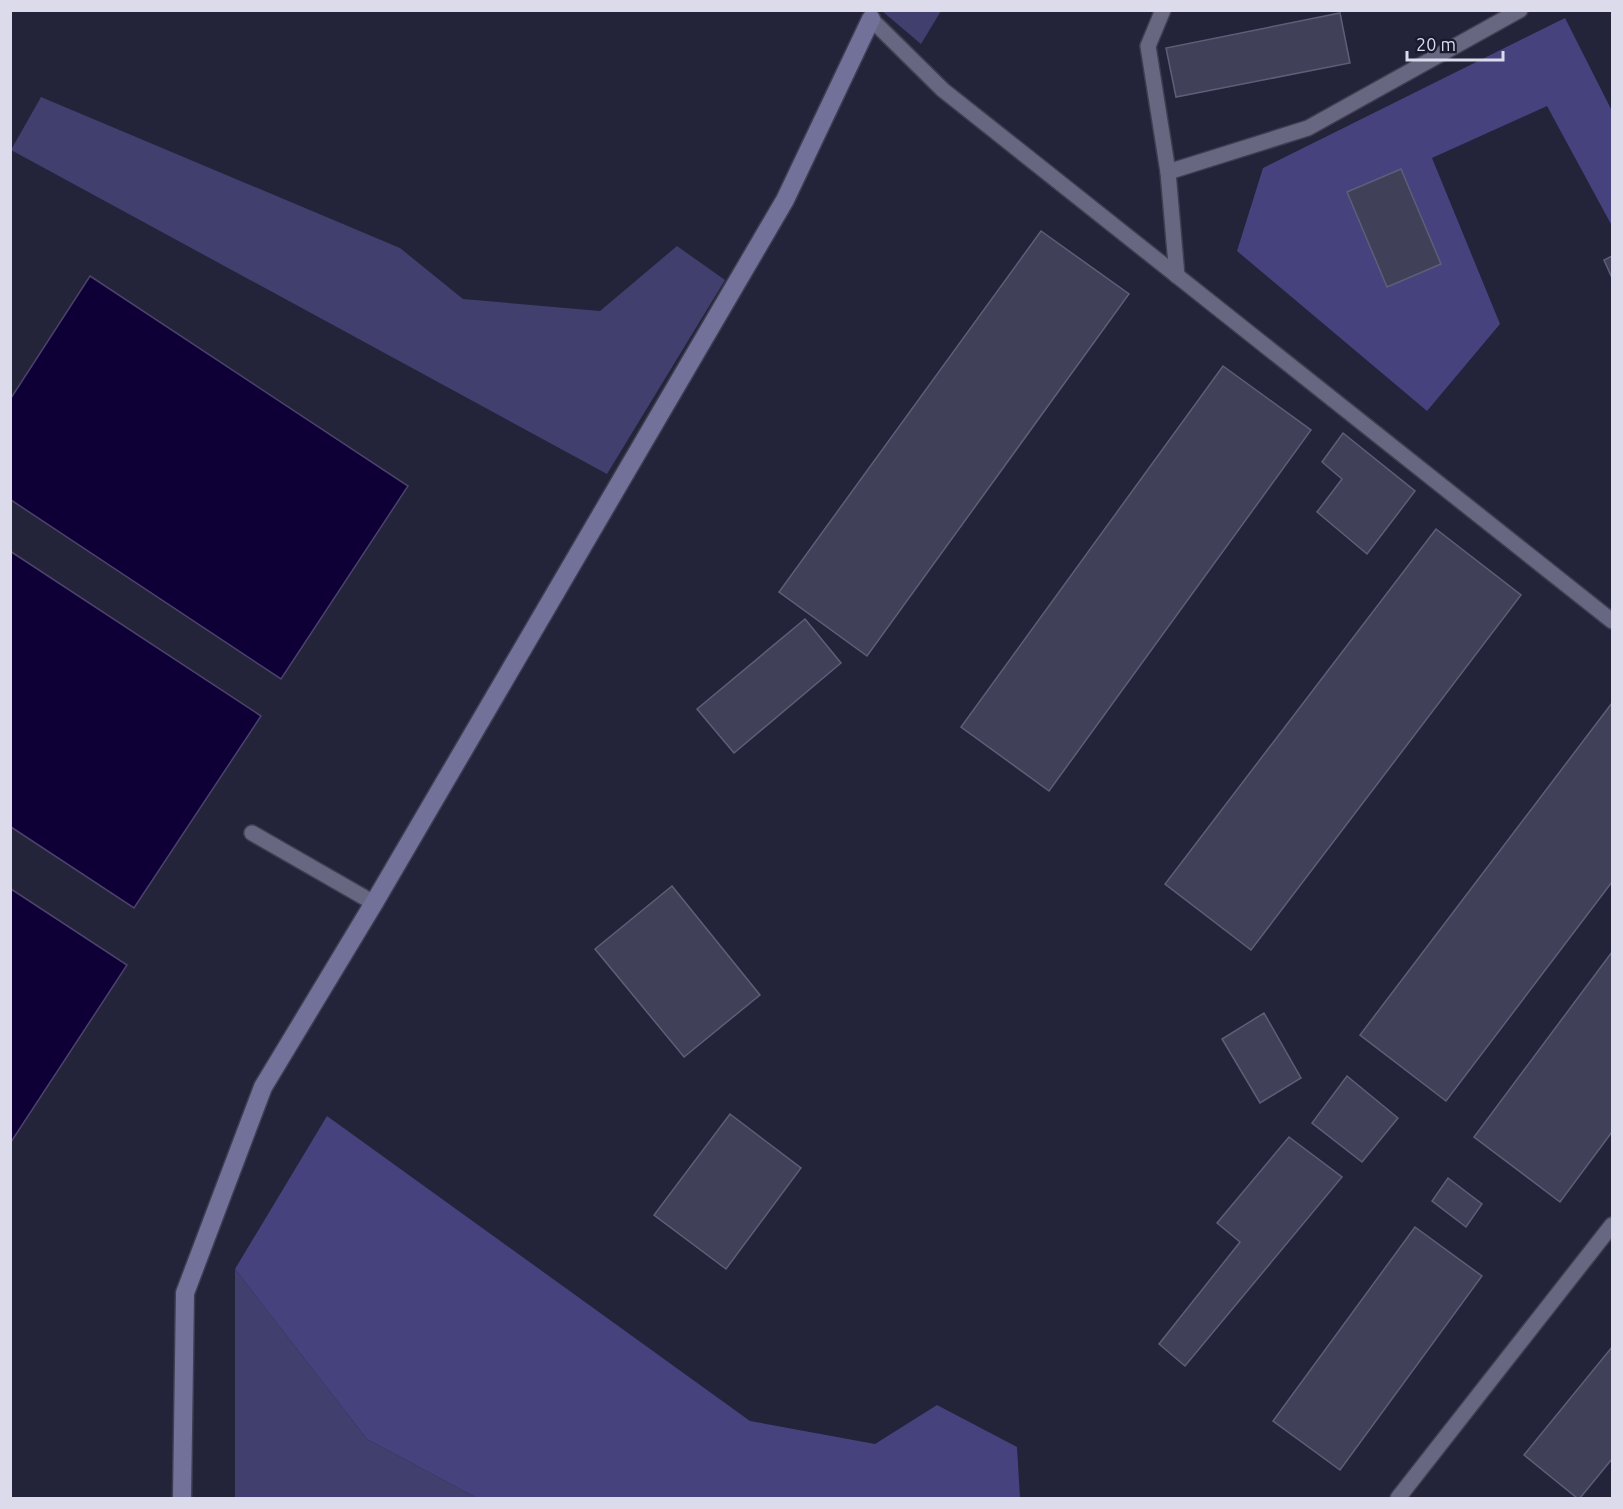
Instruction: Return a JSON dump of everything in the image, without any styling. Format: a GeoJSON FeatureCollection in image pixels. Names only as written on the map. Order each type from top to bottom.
{"type":"FeatureCollection","features":[{"type":"Feature","properties":{"kind":"street"},"geometry":{"type":"LineString","coordinates":[[182,1498],[185,1293],[263,1087],[374,903],[785,200],[871,19]]}},
{"type":"Feature","properties":{"kind":"lane"},"geometry":{"type":"LineString","coordinates":[[1162,10],[1148,46],[1168,172],[1177,276]]}},
{"type":"Feature","properties":{"kind":"lane"},"geometry":{"type":"LineString","coordinates":[[1168,172],[1308,128],[1520,10]]}},
{"type":"Feature","properties":{"kind":"lane"},"geometry":{"type":"LineString","coordinates":[[871,19],[943,90],[1612,621]]}},
{"type":"Feature","properties":{"kind":"lane"},"geometry":{"type":"LineString","coordinates":[[252,833],[374,903]]}},
{"type":"Feature","properties":{"kind":"lane"},"geometry":{"type":"LineString","coordinates":[[1398,1498],[1612,1225]]}},
{"type":"Feature","properties":{"kind":"shaded area"},"geometry":{"type":"Polygon","coordinates":[[[882,11],[941,11],[921,44],[882,11]]]}},
{"type":"Feature","properties":{"kind":"shaded area"},"geometry":{"type":"Polygon","coordinates":[[[1565,18],[1612,111],[1612,226],[1547,106],[1432,158],[1500,324],[1427,411],[1237,251],[1263,168],[1565,18]]]}},
{"type":"Feature","properties":{"kind":"shaded area"},"geometry":{"type":"Polygon","coordinates":[[[41,97],[400,248],[463,299],[600,311],[677,246],[725,280],[607,474],[11,150],[41,97]]]}},
{"type":"Feature","properties":{"kind":"shaded area"},"geometry":{"type":"Polygon","coordinates":[[[90,276],[408,486],[281,679],[11,500],[11,398],[90,276]]]}},
{"type":"Feature","properties":{"kind":"shaded area"},"geometry":{"type":"Polygon","coordinates":[[[10,551],[261,716],[134,908],[11,827],[10,551]]]}},
{"type":"Feature","properties":{"kind":"shaded area"},"geometry":{"type":"Polygon","coordinates":[[[11,889],[127,965],[11,1142],[11,889]]]}},
{"type":"Feature","properties":{"kind":"shaded area"},"geometry":{"type":"Polygon","coordinates":[[[327,1116],[750,1421],[875,1444],[937,1405],[1017,1447],[1020,1498],[477,1498],[367,1439],[235,1269],[327,1116]]]}},
{"type":"Feature","properties":{"kind":"shaded area"},"geometry":{"type":"Polygon","coordinates":[[[235,1269],[367,1439],[477,1498],[235,1498],[235,1269]]]}},
{"type":"Feature","properties":{"kind":"building"},"geometry":{"type":"Polygon","coordinates":[[[1340,13],[1350,63],[1176,97],[1166,48],[1340,13]]]}},
{"type":"Feature","properties":{"kind":"building"},"geometry":{"type":"Polygon","coordinates":[[[1401,169],[1441,264],[1387,287],[1347,192],[1401,169]]]}},
{"type":"Feature","properties":{"kind":"building"},"geometry":{"type":"Polygon","coordinates":[[[1041,231],[1129,294],[867,656],[779,592],[1041,231]]]}},
{"type":"Feature","properties":{"kind":"building"},"geometry":{"type":"Polygon","coordinates":[[[1612,256],[1612,278],[1604,260],[1612,256]]]}},
{"type":"Feature","properties":{"kind":"building"},"geometry":{"type":"Polygon","coordinates":[[[1223,366],[1311,430],[1049,791],[961,727],[1223,366]]]}},
{"type":"Feature","properties":{"kind":"building"},"geometry":{"type":"Polygon","coordinates":[[[1343,433],[1415,491],[1367,554],[1317,512],[1342,479],[1322,462],[1343,433]]]}},
{"type":"Feature","properties":{"kind":"building"},"geometry":{"type":"Polygon","coordinates":[[[1436,529],[1521,595],[1251,950],[1165,884],[1436,529]]]}},
{"type":"Feature","properties":{"kind":"building"},"geometry":{"type":"Polygon","coordinates":[[[805,619],[841,663],[734,753],[697,709],[805,619]]]}},
{"type":"Feature","properties":{"kind":"building"},"geometry":{"type":"Polygon","coordinates":[[[1612,703],[1612,882],[1446,1101],[1360,1035],[1612,703]]]}},
{"type":"Feature","properties":{"kind":"building"},"geometry":{"type":"Polygon","coordinates":[[[672,886],[760,995],[684,1057],[595,949],[672,886]]]}},
{"type":"Feature","properties":{"kind":"building"},"geometry":{"type":"Polygon","coordinates":[[[1612,952],[1612,1132],[1560,1202],[1474,1137],[1612,952]]]}},
{"type":"Feature","properties":{"kind":"building"},"geometry":{"type":"Polygon","coordinates":[[[1264,1013],[1301,1078],[1260,1103],[1222,1039],[1264,1013]]]}},
{"type":"Feature","properties":{"kind":"building"},"geometry":{"type":"Polygon","coordinates":[[[1347,1076],[1398,1118],[1362,1162],[1312,1123],[1347,1076]]]}},
{"type":"Feature","properties":{"kind":"building"},"geometry":{"type":"Polygon","coordinates":[[[730,1114],[801,1168],[726,1269],[654,1215],[730,1114]]]}},
{"type":"Feature","properties":{"kind":"building"},"geometry":{"type":"Polygon","coordinates":[[[1289,1137],[1342,1177],[1185,1366],[1159,1344],[1240,1242],[1217,1223],[1289,1137]]]}},
{"type":"Feature","properties":{"kind":"building"},"geometry":{"type":"Polygon","coordinates":[[[1448,1178],[1482,1204],[1466,1227],[1432,1201],[1448,1178]]]}},
{"type":"Feature","properties":{"kind":"building"},"geometry":{"type":"Polygon","coordinates":[[[1415,1227],[1482,1276],[1340,1470],[1273,1421],[1415,1227]]]}},
{"type":"Feature","properties":{"kind":"building"},"geometry":{"type":"Polygon","coordinates":[[[1612,1347],[1612,1459],[1580,1498],[1577,1498],[1524,1455],[1612,1347]]]}}]}
